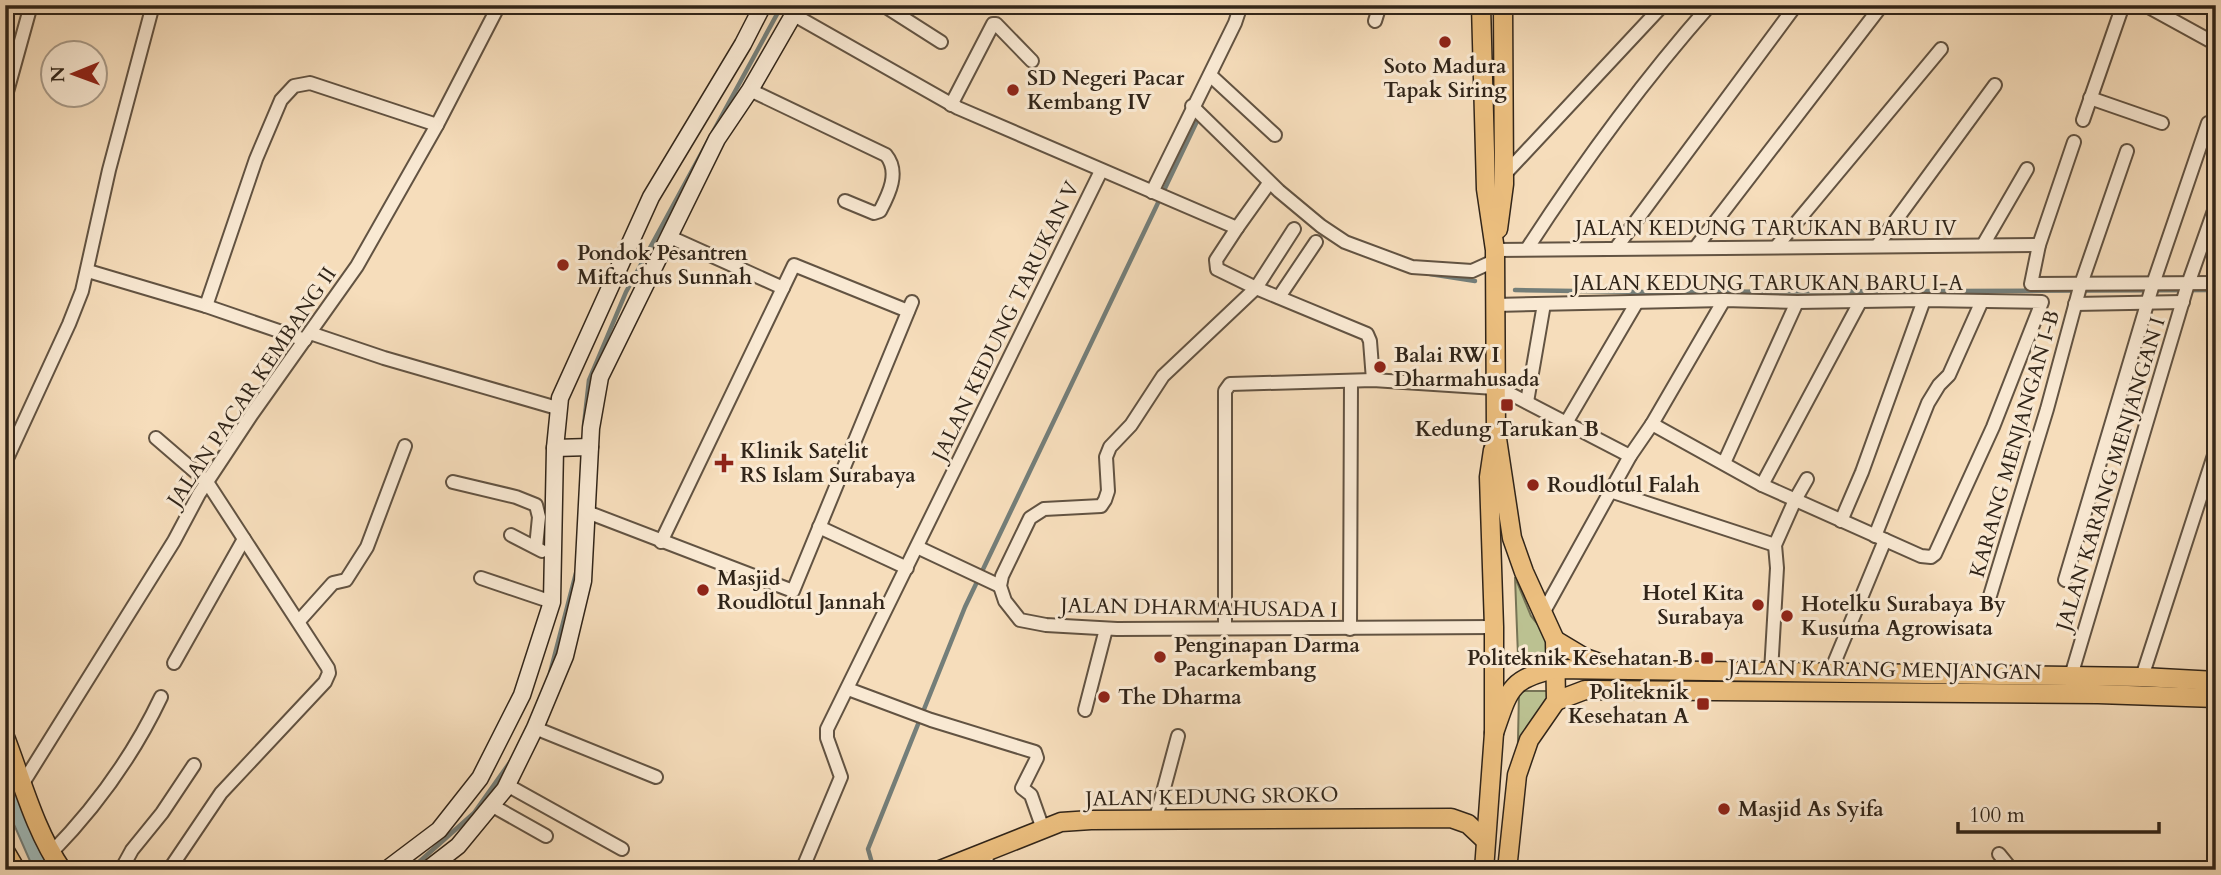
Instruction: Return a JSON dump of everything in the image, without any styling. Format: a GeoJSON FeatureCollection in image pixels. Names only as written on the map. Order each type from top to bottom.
{"type":"FeatureCollection","features":[{"type":"Feature","properties":{"kind":"main road"},"geometry":{"type":"LineString","coordinates":[[386,870],[439,830],[480,778],[522,695],[552,602],[557,408],[651,197],[743,44],[763,5]]}},
{"type":"Feature","properties":{"kind":"main road"},"geometry":{"type":"LineString","coordinates":[[1481,5],[1486,189],[1494,256],[1496,432],[1512,538],[1524,572],[1555,640],[1556,701],[1529,740],[1517,775],[1507,870]]}},
{"type":"Feature","properties":{"kind":"main road"},"geometry":{"type":"LineString","coordinates":[[1494,256],[1504,174],[1503,5]]}},
{"type":"Feature","properties":{"kind":"main road"},"geometry":{"type":"LineString","coordinates":[[427,870],[458,846],[507,785],[535,728],[565,656],[583,581],[587,447],[600,377],[717,139],[750,90],[796,10]]}},
{"type":"Feature","properties":{"kind":"main road"},"geometry":{"type":"LineString","coordinates":[[1484,870],[1494,733],[1489,477],[1496,432]]}},
{"type":"Feature","properties":{"kind":"main road"},"geometry":{"type":"LineString","coordinates":[[557,448],[587,447]]}},
{"type":"Feature","properties":{"kind":"main road"},"geometry":{"type":"LineString","coordinates":[[1555,640],[1585,658],[1616,669]]}},
{"type":"Feature","properties":{"kind":"main road","name":"JALAN KARANG MENJANGAN"},"geometry":{"type":"LineString","coordinates":[[1494,733],[1512,688],[1519,680],[1529,674],[1555,669],[2142,677],[2216,698]]}},
{"type":"Feature","properties":{"kind":"main road","name":"JALAN KARANG MENJANGAN"},"geometry":{"type":"LineString","coordinates":[[1556,701],[1585,690],[2191,689],[2216,681]]}},
{"type":"Feature","properties":{"kind":"main road"},"geometry":{"type":"LineString","coordinates":[[5,737],[10,766],[23,783],[51,853],[62,870]]}},
{"type":"Feature","properties":{"kind":"main road","name":"JALAN KEDUNG SROKO"},"geometry":{"type":"LineString","coordinates":[[940,870],[986,861],[1061,822],[1156,818],[1451,818],[1468,824],[1485,840]]}},
{"type":"Feature","properties":{"kind":"main road"},"geometry":{"type":"LineString","coordinates":[[5,851],[16,870]]}},
{"type":"Feature","properties":{"kind":"street"},"geometry":{"type":"LineString","coordinates":[[5,99],[31,5]]}},
{"type":"Feature","properties":{"kind":"street"},"geometry":{"type":"LineString","coordinates":[[5,463],[69,324],[88,271],[109,170],[153,5]]}},
{"type":"Feature","properties":{"kind":"street","name":"JALAN PACAR KEMBANG II"},"geometry":{"type":"LineString","coordinates":[[23,783],[116,635],[207,482],[357,266],[437,125],[499,5]]}},
{"type":"Feature","properties":{"kind":"street"},"geometry":{"type":"LineString","coordinates":[[883,5],[941,42]]}},
{"type":"Feature","properties":{"kind":"street"},"geometry":{"type":"LineString","coordinates":[[1158,194],[1192,106],[1210,75],[1241,5]]}},
{"type":"Feature","properties":{"kind":"street"},"geometry":{"type":"LineString","coordinates":[[1375,21],[1380,5]]}},
{"type":"Feature","properties":{"kind":"street"},"geometry":{"type":"LineString","coordinates":[[1504,174],[1663,5]]}},
{"type":"Feature","properties":{"kind":"street"},"geometry":{"type":"LineString","coordinates":[[1527,249],[1565,190],[1669,51],[1710,5]]}},
{"type":"Feature","properties":{"kind":"street"},"geometry":{"type":"LineString","coordinates":[[1616,248],[1796,5]]}},
{"type":"Feature","properties":{"kind":"street"},"geometry":{"type":"LineString","coordinates":[[1696,247],[1882,5]]}},
{"type":"Feature","properties":{"kind":"street"},"geometry":{"type":"LineString","coordinates":[[1922,5],[1929,5]]}},
{"type":"Feature","properties":{"kind":"street"},"geometry":{"type":"LineString","coordinates":[[2083,120],[2122,6],[2091,5]]}},
{"type":"Feature","properties":{"kind":"street"},"geometry":{"type":"LineString","coordinates":[[2145,5],[2216,44]]}},
{"type":"Feature","properties":{"kind":"street"},"geometry":{"type":"LineString","coordinates":[[796,10],[951,105],[1237,229]]}},
{"type":"Feature","properties":{"kind":"street"},"geometry":{"type":"LineString","coordinates":[[951,105],[993,24],[1032,61]]}},
{"type":"Feature","properties":{"kind":"street"},"geometry":{"type":"LineString","coordinates":[[1776,247],[1941,49]]}},
{"type":"Feature","properties":{"kind":"street"},"geometry":{"type":"LineString","coordinates":[[1210,75],[1275,135]]}},
{"type":"Feature","properties":{"kind":"street"},"geometry":{"type":"LineString","coordinates":[[206,306],[256,159],[281,100],[294,86],[310,83],[437,125]]}},
{"type":"Feature","properties":{"kind":"street"},"geometry":{"type":"LineString","coordinates":[[1877,246],[1994,85]]}},
{"type":"Feature","properties":{"kind":"street"},"geometry":{"type":"LineString","coordinates":[[750,90],[887,155],[894,166],[894,175],[881,209],[874,213],[845,201]]}},
{"type":"Feature","properties":{"kind":"street"},"geometry":{"type":"LineString","coordinates":[[2090,98],[2162,123]]}},
{"type":"Feature","properties":{"kind":"street","name":"JALAN KEDUNG TARUKAN BARU IV"},"geometry":{"type":"LineString","coordinates":[[1192,106],[1279,191],[1321,226],[1345,242],[1412,267],[1472,271],[1494,256],[1527,249],[2039,245]]}},
{"type":"Feature","properties":{"kind":"street"},"geometry":{"type":"LineString","coordinates":[[2065,580],[2153,285],[2207,123]]}},
{"type":"Feature","properties":{"kind":"street"},"geometry":{"type":"LineString","coordinates":[[1652,424],[1762,485],[1921,556],[1931,557],[1935,554],[1993,427],[2035,324],[2032,295],[2039,245],[2074,142]]}},
{"type":"Feature","properties":{"kind":"street","name":"KARANG MENJANGAN I-B"},"geometry":{"type":"LineString","coordinates":[[1990,599],[2047,410],[2078,293],[2127,150]]}},
{"type":"Feature","properties":{"kind":"street"},"geometry":{"type":"LineString","coordinates":[[1983,246],[2027,169]]}},
{"type":"Feature","properties":{"kind":"street","name":"JALAN KEDUNG TARUKAN V"},"geometry":{"type":"LineString","coordinates":[[802,870],[840,782],[841,773],[826,732],[1101,171]]}},
{"type":"Feature","properties":{"kind":"street"},"geometry":{"type":"LineString","coordinates":[[1267,186],[1216,260],[1215,266],[1256,288],[1367,334],[1373,380]]}},
{"type":"Feature","properties":{"kind":"street","name":"JALAN KARANG MENJANGAN I"},"geometry":{"type":"LineString","coordinates":[[2071,676],[2183,301],[2216,205]]}},
{"type":"Feature","properties":{"kind":"street"},"geometry":{"type":"LineString","coordinates":[[917,547],[1000,586],[1002,576],[1030,518],[1044,509],[1101,506],[1108,491],[1107,464],[1110,447],[1131,425],[1163,376],[1256,288],[1294,229]]}},
{"type":"Feature","properties":{"kind":"street"},"geometry":{"type":"LineString","coordinates":[[670,237],[783,288]]}},
{"type":"Feature","properties":{"kind":"street"},"geometry":{"type":"LineString","coordinates":[[1279,297],[1316,242]]}},
{"type":"Feature","properties":{"kind":"street"},"geometry":{"type":"LineString","coordinates":[[586,512],[661,542],[791,591],[910,306],[794,265],[661,542]]}},
{"type":"Feature","properties":{"kind":"street"},"geometry":{"type":"LineString","coordinates":[[88,271],[557,408]]}},
{"type":"Feature","properties":{"kind":"street"},"geometry":{"type":"LineString","coordinates":[[2078,293],[2153,285],[2216,283]]}},
{"type":"Feature","properties":{"kind":"street"},"geometry":{"type":"LineString","coordinates":[[2078,293],[2149,301],[2183,301]]}},
{"type":"Feature","properties":{"kind":"street","name":"JALAN KEDUNG TARUKAN BARU I-A"},"geometry":{"type":"LineString","coordinates":[[1495,305],[1724,300],[1797,303],[1982,301],[2078,293]]}},
{"type":"Feature","properties":{"kind":"street"},"geometry":{"type":"LineString","coordinates":[[1543,613],[1630,456],[1652,424],[1724,300]]}},
{"type":"Feature","properties":{"kind":"street"},"geometry":{"type":"LineString","coordinates":[[1841,521],[1924,300]]}},
{"type":"Feature","properties":{"kind":"street"},"geometry":{"type":"LineString","coordinates":[[1830,673],[1928,403],[1949,375],[1982,301]]}},
{"type":"Feature","properties":{"kind":"street"},"geometry":{"type":"LineString","coordinates":[[1566,424],[1637,302]]}},
{"type":"Feature","properties":{"kind":"street"},"geometry":{"type":"LineString","coordinates":[[1762,485],[1860,302]]}},
{"type":"Feature","properties":{"kind":"street"},"geometry":{"type":"LineString","coordinates":[[1724,463],[1797,303]]}},
{"type":"Feature","properties":{"kind":"street"},"geometry":{"type":"LineString","coordinates":[[1527,402],[1544,304]]}},
{"type":"Feature","properties":{"kind":"street"},"geometry":{"type":"LineString","coordinates":[[1225,628],[1225,391],[1228,385],[1234,382],[1373,380],[1495,388],[1630,456]]}},
{"type":"Feature","properties":{"kind":"street"},"geometry":{"type":"LineString","coordinates":[[1350,629],[1351,382]]}},
{"type":"Feature","properties":{"kind":"street"},"geometry":{"type":"LineString","coordinates":[[156,438],[207,482],[299,621],[329,673],[325,682],[221,793],[169,870]]}},
{"type":"Feature","properties":{"kind":"street"},"geometry":{"type":"LineString","coordinates":[[299,621],[333,583],[346,580],[367,547],[405,446]]}},
{"type":"Feature","properties":{"kind":"street"},"geometry":{"type":"LineString","coordinates":[[2142,677],[2216,449]]}},
{"type":"Feature","properties":{"kind":"street"},"geometry":{"type":"LineString","coordinates":[[1771,672],[1777,568],[1775,545],[1807,478]]}},
{"type":"Feature","properties":{"kind":"street"},"geometry":{"type":"LineString","coordinates":[[453,482],[516,497],[536,505],[539,517],[536,547]]}},
{"type":"Feature","properties":{"kind":"street"},"geometry":{"type":"LineString","coordinates":[[1610,491],[1775,545]]}},
{"type":"Feature","properties":{"kind":"street"},"geometry":{"type":"LineString","coordinates":[[819,527],[907,568]]}},
{"type":"Feature","properties":{"kind":"street"},"geometry":{"type":"LineString","coordinates":[[511,535],[554,557]]}},
{"type":"Feature","properties":{"kind":"street"},"geometry":{"type":"LineString","coordinates":[[174,663],[244,539]]}},
{"type":"Feature","properties":{"kind":"street"},"geometry":{"type":"LineString","coordinates":[[481,578],[552,602]]}},
{"type":"Feature","properties":{"kind":"street","name":"JALAN DHARMAHUSADA I"},"geometry":{"type":"LineString","coordinates":[[1000,586],[1005,601],[1020,620],[1046,625],[1106,629],[1494,627]]}},
{"type":"Feature","properties":{"kind":"street"},"geometry":{"type":"LineString","coordinates":[[1085,710],[1106,629]]}},
{"type":"Feature","properties":{"kind":"street"},"geometry":{"type":"LineString","coordinates":[[848,689],[931,720],[1035,752],[1037,758],[1022,788],[1031,795],[1043,829]]}},
{"type":"Feature","properties":{"kind":"street"},"geometry":{"type":"LineString","coordinates":[[51,853],[77,827],[110,786],[161,698]]}},
{"type":"Feature","properties":{"kind":"street"},"geometry":{"type":"LineString","coordinates":[[535,728],[656,777]]}},
{"type":"Feature","properties":{"kind":"street"},"geometry":{"type":"LineString","coordinates":[[1156,818],[1178,736]]}},
{"type":"Feature","properties":{"kind":"street"},"geometry":{"type":"LineString","coordinates":[[121,870],[132,850],[167,806],[194,765]]}},
{"type":"Feature","properties":{"kind":"street"},"geometry":{"type":"LineString","coordinates":[[507,785],[622,849]]}},
{"type":"Feature","properties":{"kind":"street"},"geometry":{"type":"LineString","coordinates":[[491,806],[546,836]]}},
{"type":"Feature","properties":{"kind":"street"},"geometry":{"type":"LineString","coordinates":[[1999,854],[2012,870]]}},
{"type":"Feature","properties":{"kind":"green space"},"geometry":{"type":"Polygon","coordinates":[[[1515,577],[1531,616],[1552,642],[1553,655],[1518,656],[1515,577]]]}},
{"type":"Feature","properties":{"kind":"green space"},"geometry":{"type":"Polygon","coordinates":[[[1519,691],[1553,691],[1518,740],[1519,691]]]}},
{"type":"Feature","properties":{"kind":"water"},"geometry":{"type":"Polygon","coordinates":[[[5,754],[53,870],[37,870],[30,861],[5,804],[5,754]]]}},
{"type":"Feature","properties":{"kind":"waterway"},"geometry":{"type":"LineString","coordinates":[[584,425],[589,380],[626,292],[782,5]]}},
{"type":"Feature","properties":{"kind":"waterway"},"geometry":{"type":"LineString","coordinates":[[874,870],[868,849],[965,607],[1199,117]]}},
{"type":"Feature","properties":{"kind":"waterway"},"geometry":{"type":"LineString","coordinates":[[1430,274],[1475,281]]}},
{"type":"Feature","properties":{"kind":"waterway"},"geometry":{"type":"LineString","coordinates":[[1515,290],[2216,290]]}},
{"type":"Feature","properties":{"kind":"waterway"},"geometry":{"type":"LineString","coordinates":[[550,673],[576,573]]}},
{"type":"Feature","properties":{"kind":"waterway"},"geometry":{"type":"LineString","coordinates":[[410,870],[474,813],[513,758]]}},
{"type":"Feature","properties":{"kind":"place","name":"Soto Madura Tapak Siring"},"geometry":{"type":"Point","coordinates":[1445,42]}},
{"type":"Feature","properties":{"kind":"place","name":"SD Negeri Pacar Kembang IV"},"geometry":{"type":"Point","coordinates":[1013,90]}},
{"type":"Feature","properties":{"kind":"place","name":"Pondok Pesantren Miftachus Sunnah"},"geometry":{"type":"Point","coordinates":[563,265]}},
{"type":"Feature","properties":{"kind":"place","name":"Balai RW I Dharmahusada"},"geometry":{"type":"Point","coordinates":[1380,367]}},
{"type":"Feature","properties":{"kind":"place","name":"Kedung Tarukan B"},"geometry":{"type":"Point","coordinates":[1507,405]}},
{"type":"Feature","properties":{"kind":"place","name":"Klinik Satelit RS Islam Surabaya"},"geometry":{"type":"Point","coordinates":[724,463]}},
{"type":"Feature","properties":{"kind":"place","name":"Roudlotul Falah"},"geometry":{"type":"Point","coordinates":[1533,485]}},
{"type":"Feature","properties":{"kind":"place","name":"Masjid Roudlotul Jannah"},"geometry":{"type":"Point","coordinates":[703,590]}},
{"type":"Feature","properties":{"kind":"place","name":"Hotel Kita Surabaya"},"geometry":{"type":"Point","coordinates":[1758,605]}},
{"type":"Feature","properties":{"kind":"place","name":"Hotelku Surabaya By Kusuma Agrowisata"},"geometry":{"type":"Point","coordinates":[1787,616]}},
{"type":"Feature","properties":{"kind":"place","name":"Penginapan Darma Pacarkembang"},"geometry":{"type":"Point","coordinates":[1160,657]}},
{"type":"Feature","properties":{"kind":"place","name":"Politeknik Kesehatan B"},"geometry":{"type":"Point","coordinates":[1707,658]}},
{"type":"Feature","properties":{"kind":"place","name":"The Dharma"},"geometry":{"type":"Point","coordinates":[1104,697]}},
{"type":"Feature","properties":{"kind":"place","name":"Politeknik Kesehatan A"},"geometry":{"type":"Point","coordinates":[1703,704]}},
{"type":"Feature","properties":{"kind":"place","name":"Masjid As Syifa"},"geometry":{"type":"Point","coordinates":[1724,809]}}]}
